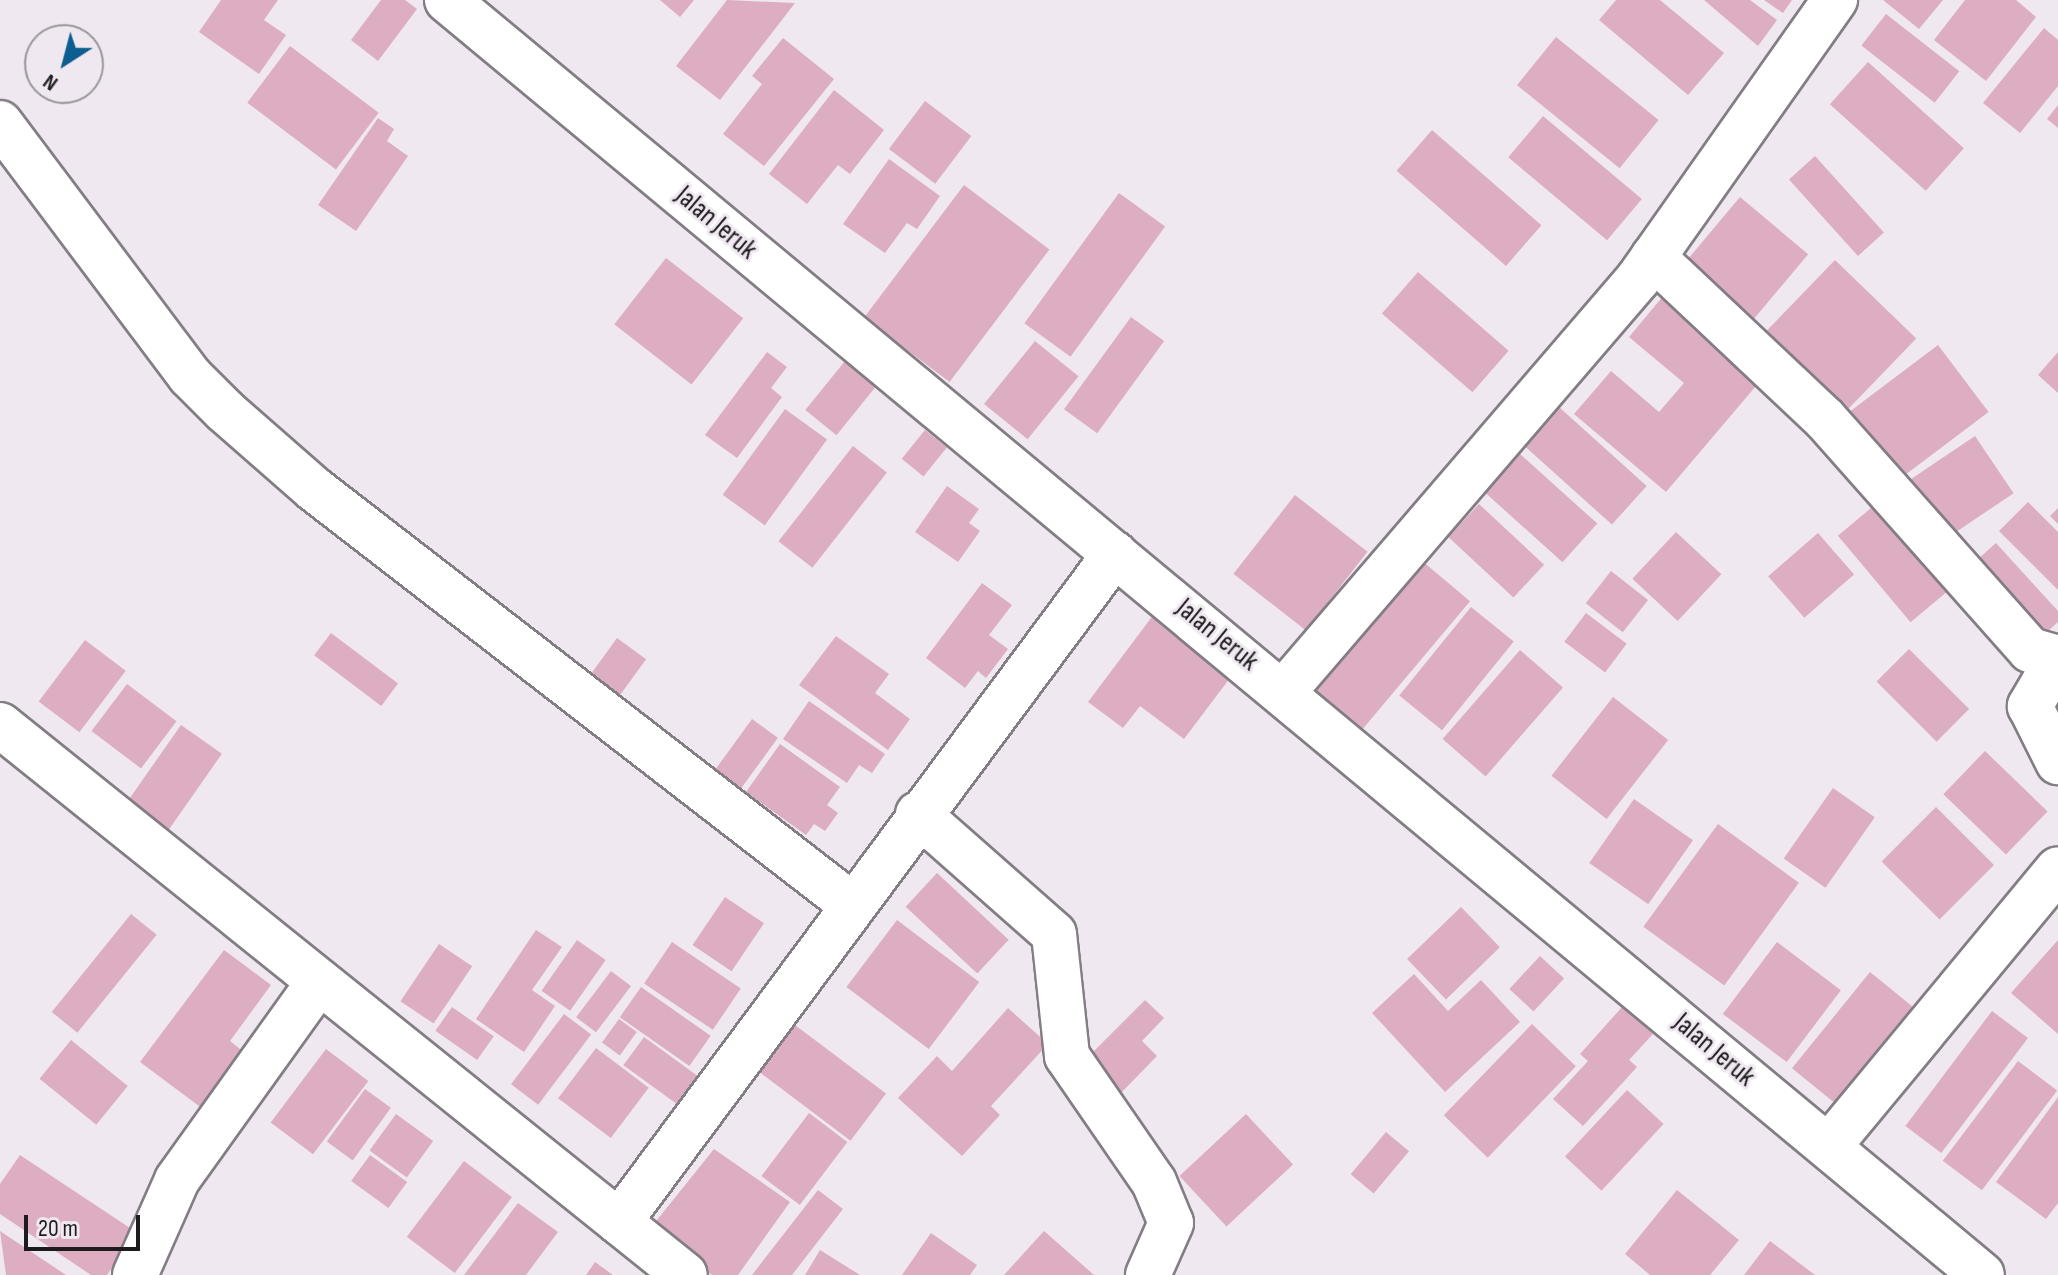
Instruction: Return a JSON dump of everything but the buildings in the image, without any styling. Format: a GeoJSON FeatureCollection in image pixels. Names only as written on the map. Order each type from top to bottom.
{"type":"FeatureCollection","features":[{"type":"Feature","properties":{"kind":"street","name":"Jalan Jeruk"},"geometry":{"type":"LineString","coordinates":[[447,0],[1115,554],[1285,690],[1982,1275]]}},
{"type":"Feature","properties":{"kind":"street"},"geometry":{"type":"LineString","coordinates":[[1285,690],[1653,257],[1835,0]]}},
{"type":"Feature","properties":{"kind":"street"},"geometry":{"type":"LineString","coordinates":[[0,123],[190,376],[225,411],[314,489],[851,904]]}},
{"type":"Feature","properties":{"kind":"street"},"geometry":{"type":"LineString","coordinates":[[1653,257],[1825,419],[2030,650],[2058,658],[2030,706],[2058,762]]}},
{"type":"Feature","properties":{"kind":"street"},"geometry":{"type":"LineString","coordinates":[[619,1222],[851,904],[1115,554]]}},
{"type":"Feature","properties":{"kind":"street"},"geometry":{"type":"LineString","coordinates":[[0,725],[685,1275]]}},
{"type":"Feature","properties":{"kind":"street"},"geometry":{"type":"LineString","coordinates":[[918,814],[1054,934],[1067,1056],[1154,1182],[1171,1223],[1160,1262],[1148,1275]]}},
{"type":"Feature","properties":{"kind":"street"},"geometry":{"type":"LineString","coordinates":[[1829,1146],[2058,869]]}},
{"type":"Feature","properties":{"kind":"street"},"geometry":{"type":"LineString","coordinates":[[135,1275],[177,1180],[319,982]]}}]}
